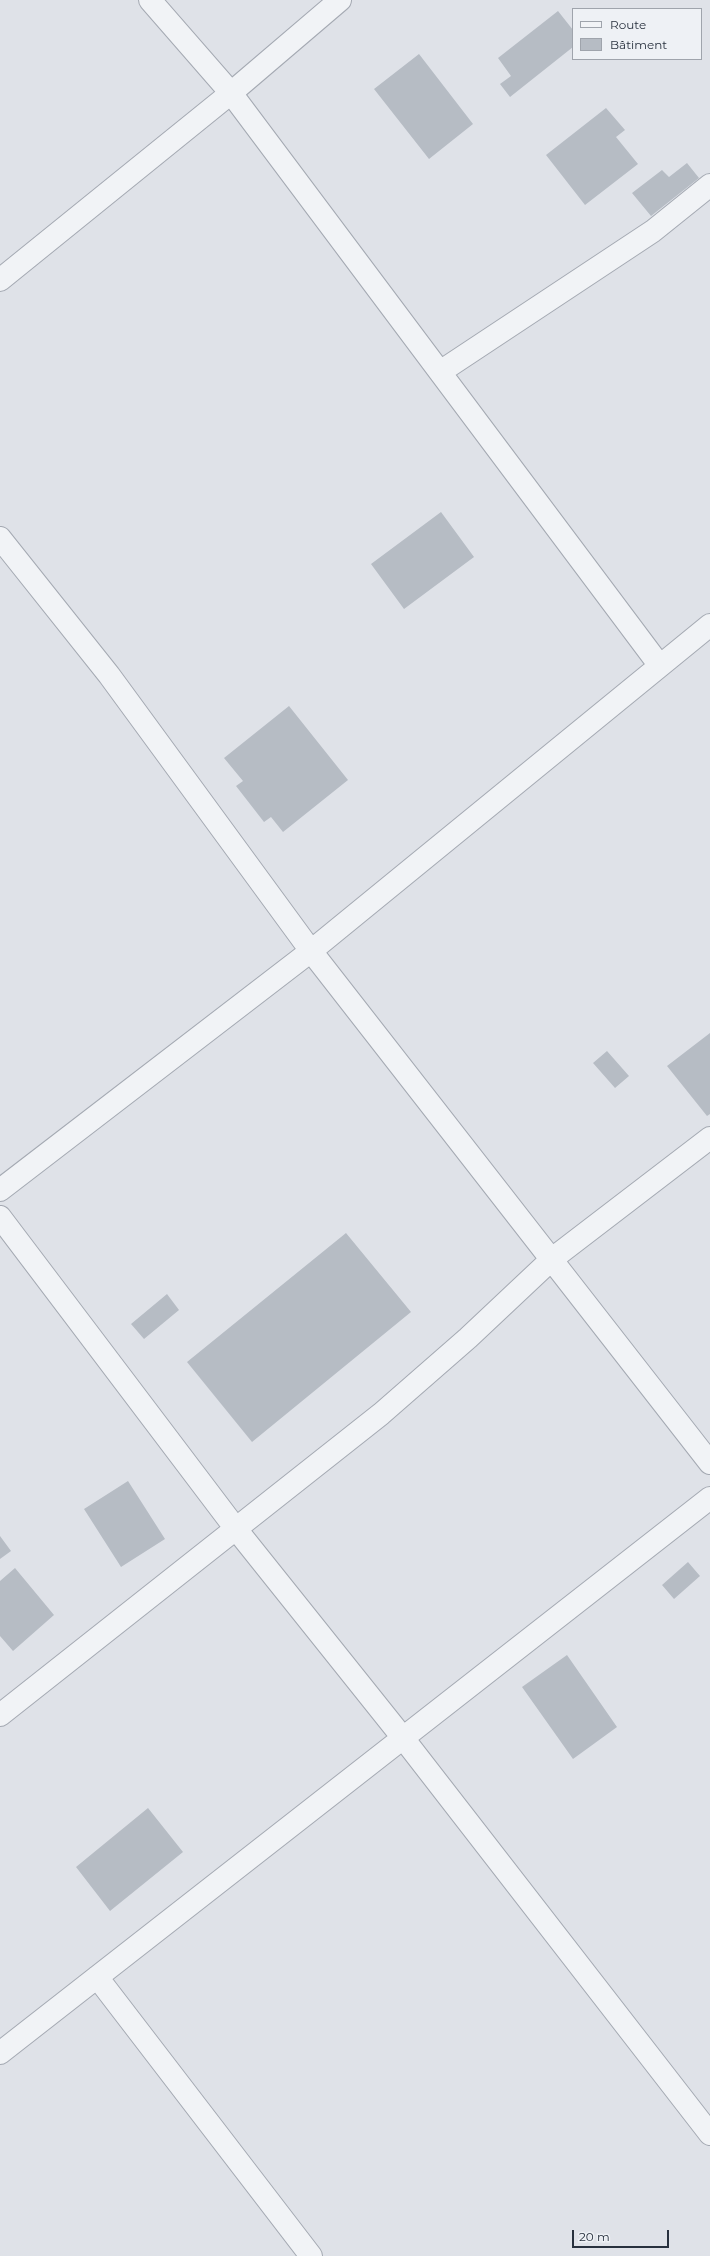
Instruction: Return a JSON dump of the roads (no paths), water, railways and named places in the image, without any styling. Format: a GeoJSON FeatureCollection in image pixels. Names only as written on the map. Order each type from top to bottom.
{"type":"FeatureCollection","features":[{"type":"Feature","properties":{"kind":"street"},"geometry":{"type":"LineString","coordinates":[[150,0],[231,93],[660,666]]}},
{"type":"Feature","properties":{"kind":"street"},"geometry":{"type":"LineString","coordinates":[[0,280],[231,93],[340,0]]}},
{"type":"Feature","properties":{"kind":"street"},"geometry":{"type":"LineString","coordinates":[[440,372],[653,231],[710,185]]}},
{"type":"Feature","properties":{"kind":"street"},"geometry":{"type":"LineString","coordinates":[[0,538],[109,675],[311,951],[710,1463]]}},
{"type":"Feature","properties":{"kind":"street"},"geometry":{"type":"LineString","coordinates":[[0,1190],[311,951],[710,625]]}},
{"type":"Feature","properties":{"kind":"street"},"geometry":{"type":"LineString","coordinates":[[0,1715],[381,1414],[468,1338],[552,1259],[710,1138]]}},
{"type":"Feature","properties":{"kind":"street"},"geometry":{"type":"LineString","coordinates":[[0,1217],[236,1529],[403,1738],[710,2134]]}},
{"type":"Feature","properties":{"kind":"street"},"geometry":{"type":"LineString","coordinates":[[0,2053],[710,1498]]}},
{"type":"Feature","properties":{"kind":"street"},"geometry":{"type":"LineString","coordinates":[[97,1977],[311,2256]]}}]}
